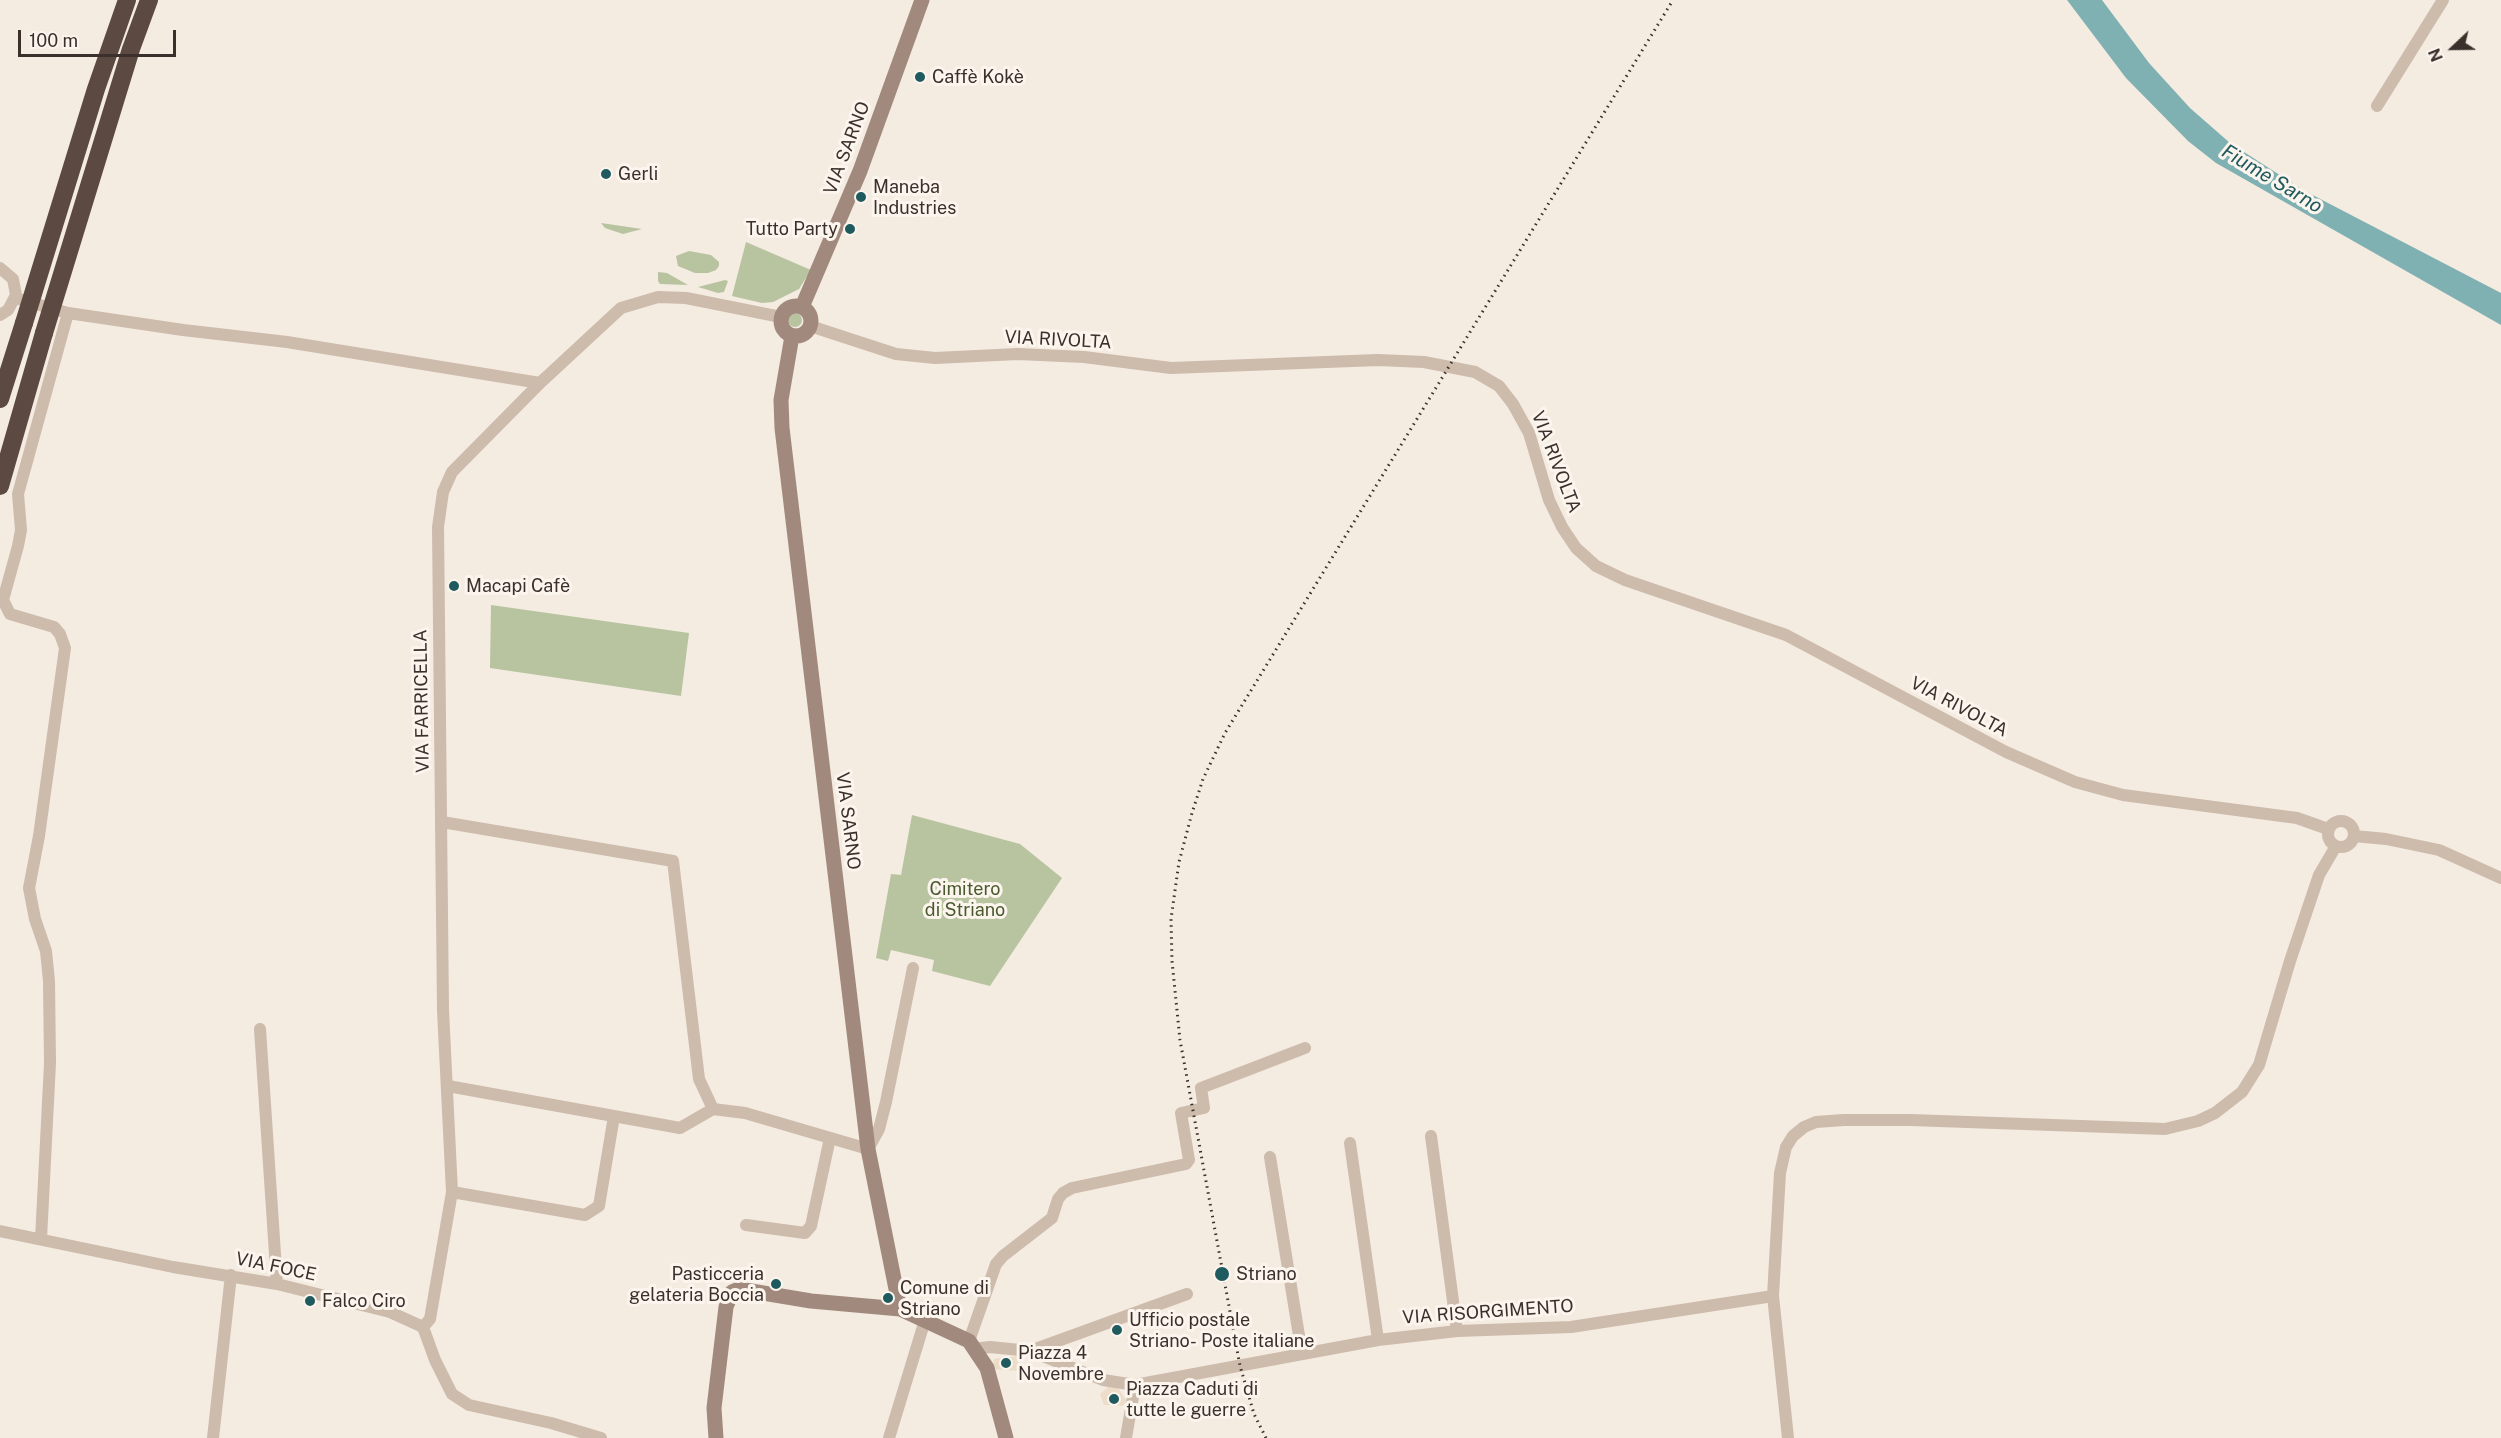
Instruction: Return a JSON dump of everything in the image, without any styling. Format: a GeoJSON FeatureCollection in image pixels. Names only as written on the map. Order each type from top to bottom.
{"type":"FeatureCollection","features":[{"type":"Feature","properties":{"kind":"highway"},"geometry":{"type":"LineString","coordinates":[[0,399],[96,89],[127,0]]}},
{"type":"Feature","properties":{"kind":"highway"},"geometry":{"type":"LineString","coordinates":[[0,486],[44,333],[149,0]]}},
{"type":"Feature","properties":{"kind":"main road","name":"VIA SARNO"},"geometry":{"type":"LineString","coordinates":[[802,307],[860,171],[922,0]]}},
{"type":"Feature","properties":{"kind":"main road"},"geometry":{"type":"LineString","coordinates":[[789,307],[802,307],[810,317],[810,326],[801,335],[792,336],[781,326],[781,317],[789,307]]}},
{"type":"Feature","properties":{"kind":"main road","name":"VIA SARNO"},"geometry":{"type":"LineString","coordinates":[[792,336],[781,400],[782,428],[868,1149],[900,1309]]}},
{"type":"Feature","properties":{"kind":"main road","name":"VIA RISORGIMENTO"},"geometry":{"type":"LineString","coordinates":[[716,1438],[714,1408],[719,1350],[726,1307],[732,1292],[740,1289],[811,1301],[900,1309],[971,1345]]}},
{"type":"Feature","properties":{"kind":"main road"},"geometry":{"type":"LineString","coordinates":[[971,1345],[987,1368],[1006,1438]]}},
{"type":"Feature","properties":{"kind":"street"},"geometry":{"type":"LineString","coordinates":[[2377,106],[2443,0]]}},
{"type":"Feature","properties":{"kind":"street"},"geometry":{"type":"LineString","coordinates":[[0,268],[14,279],[16,287],[15,298],[8,310],[0,315]]}},
{"type":"Feature","properties":{"kind":"street"},"geometry":{"type":"LineString","coordinates":[[15,298],[69,313],[183,330],[287,342],[540,383]]}},
{"type":"Feature","properties":{"kind":"street","name":"VIA FARRICELLA"},"geometry":{"type":"LineString","coordinates":[[423,1327],[430,1319],[452,1192],[444,1011],[438,527],[442,492],[452,472],[540,383],[621,308],[652,299],[686,298],[781,317]]}},
{"type":"Feature","properties":{"kind":"street"},"geometry":{"type":"LineString","coordinates":[[40,1239],[50,1063],[49,981],[46,951],[35,920],[29,888],[39,836],[64,648],[60,634],[54,627],[10,614],[3,600],[21,530],[18,494],[69,313]]}},
{"type":"Feature","properties":{"kind":"street","name":"VIA RIVOLTA"},"geometry":{"type":"LineString","coordinates":[[810,326],[896,354],[935,358],[1018,354],[1084,357],[1171,368],[1378,360],[1424,362],[1475,372],[1498,386],[1513,404],[1528,433],[1549,500],[1562,527],[1576,548],[1596,566],[1625,580],[1786,635],[2006,752],[2075,783],[2123,795],[2297,818],[2328,829]]}},
{"type":"Feature","properties":{"kind":"street"},"geometry":{"type":"LineString","coordinates":[[2343,820],[2351,825],[2354,836],[2346,846],[2336,846],[2328,838],[2328,829],[2334,822],[2343,820]]}},
{"type":"Feature","properties":{"kind":"street"},"geometry":{"type":"LineString","coordinates":[[442,822],[673,861],[699,1079],[713,1109]]}},
{"type":"Feature","properties":{"kind":"street"},"geometry":{"type":"LineString","coordinates":[[2354,836],[2386,839],[2439,849],[2501,878]]}},
{"type":"Feature","properties":{"kind":"street"},"geometry":{"type":"LineString","coordinates":[[1788,1438],[1773,1296],[1782,1159],[1793,1136],[1804,1127],[1827,1121],[1911,1119],[2164,1129],[2198,1121],[2228,1104],[2242,1092],[2259,1065],[2319,875],[2336,846]]}},
{"type":"Feature","properties":{"kind":"street"},"geometry":{"type":"LineString","coordinates":[[448,1086],[680,1128],[713,1109],[762,1117],[868,1149],[879,1129],[886,1102],[913,968]]}},
{"type":"Feature","properties":{"kind":"street"},"geometry":{"type":"LineString","coordinates":[[260,1029],[277,1284]]}},
{"type":"Feature","properties":{"kind":"street"},"geometry":{"type":"LineString","coordinates":[[971,1345],[996,1264],[1052,1218],[1058,1199],[1063,1193],[1072,1188],[1186,1164],[1189,1160],[1181,1113],[1204,1108],[1201,1088],[1305,1048]]}},
{"type":"Feature","properties":{"kind":"street"},"geometry":{"type":"LineString","coordinates":[[452,1192],[585,1215],[599,1206],[614,1116]]}},
{"type":"Feature","properties":{"kind":"street"},"geometry":{"type":"LineString","coordinates":[[1431,1136],[1457,1331]]}},
{"type":"Feature","properties":{"kind":"street"},"geometry":{"type":"LineString","coordinates":[[746,1225],[805,1233],[811,1226],[830,1138]]}},
{"type":"Feature","properties":{"kind":"street"},"geometry":{"type":"LineString","coordinates":[[1350,1143],[1378,1340]]}},
{"type":"Feature","properties":{"kind":"street"},"geometry":{"type":"LineString","coordinates":[[1270,1157],[1302,1354]]}},
{"type":"Feature","properties":{"kind":"street","name":"VIA FOCE"},"geometry":{"type":"LineString","coordinates":[[0,1231],[173,1267],[277,1284],[390,1312],[423,1327]]}},
{"type":"Feature","properties":{"kind":"street"},"geometry":{"type":"LineString","coordinates":[[213,1438],[231,1275]]}},
{"type":"Feature","properties":{"kind":"street"},"geometry":{"type":"LineString","coordinates":[[1030,1351],[1186,1294]]}},
{"type":"Feature","properties":{"kind":"street","name":"VIA RISORGIMENTO"},"geometry":{"type":"LineString","coordinates":[[971,1345],[1030,1351],[1103,1380],[1135,1385],[1378,1340],[1457,1331],[1571,1327],[1773,1296]]}},
{"type":"Feature","properties":{"kind":"street"},"geometry":{"type":"LineString","coordinates":[[889,1438],[925,1320]]}},
{"type":"Feature","properties":{"kind":"street"},"geometry":{"type":"LineString","coordinates":[[423,1327],[435,1360],[452,1394],[469,1405],[551,1423],[601,1438]]}},
{"type":"Feature","properties":{"kind":"street"},"geometry":{"type":"LineString","coordinates":[[1126,1438],[1135,1385]]}},
{"type":"Feature","properties":{"kind":"green space"},"geometry":{"type":"Polygon","coordinates":[[[601,223],[642,229],[623,234],[605,228],[601,223]]]}},
{"type":"Feature","properties":{"kind":"green space"},"geometry":{"type":"Polygon","coordinates":[[[746,242],[811,270],[799,289],[773,302],[762,303],[732,296],[746,242]]]}},
{"type":"Feature","properties":{"kind":"green space"},"geometry":{"type":"Polygon","coordinates":[[[689,251],[711,255],[719,262],[719,266],[708,273],[695,273],[678,266],[676,256],[689,251]]]}},
{"type":"Feature","properties":{"kind":"green space"},"geometry":{"type":"Polygon","coordinates":[[[658,272],[667,273],[688,285],[660,284],[658,272]]]}},
{"type":"Feature","properties":{"kind":"green space"},"geometry":{"type":"Polygon","coordinates":[[[728,281],[724,292],[718,293],[698,287],[728,281]]]}},
{"type":"Feature","properties":{"kind":"green space"},"geometry":{"type":"Polygon","coordinates":[[[795,313],[800,315],[802,320],[800,325],[795,327],[790,325],[788,320],[790,315],[795,313]]]}},
{"type":"Feature","properties":{"kind":"green space"},"geometry":{"type":"Polygon","coordinates":[[[491,605],[689,633],[681,696],[490,668],[491,605]]]}},
{"type":"Feature","properties":{"kind":"green space","name":"Cimitero di Striano"},"geometry":{"type":"Polygon","coordinates":[[[912,815],[1020,844],[1062,878],[990,986],[932,971],[934,960],[891,950],[888,961],[876,958],[891,874],[901,875],[912,815]]]}},
{"type":"Feature","properties":{"kind":"shaded area","name":"Piazza 4 Novembre"},"geometry":{"type":"Polygon","coordinates":[[[1017,1356],[1020,1371],[993,1369],[994,1359],[1017,1356]]]}},
{"type":"Feature","properties":{"kind":"shaded area","name":"Piazza Caduti di tutte le guerre"},"geometry":{"type":"Polygon","coordinates":[[[1114,1382],[1130,1406],[1104,1405],[1100,1394],[1114,1382]]]}},
{"type":"Feature","properties":{"kind":"water","name":"Fiume Sarno"},"geometry":{"type":"Polygon","coordinates":[[[2067,0],[2102,0],[2149,63],[2190,108],[2230,143],[2303,190],[2501,293],[2501,325],[2216,163],[2188,141],[2126,78],[2067,0]]]}},
{"type":"Feature","properties":{"kind":"railway"},"geometry":{"type":"LineString","coordinates":[[1266,1438],[1254,1414],[1240,1366],[1180,1040],[1172,961],[1171,919],[1179,862],[1192,813],[1203,779],[1225,733],[1673,0]]}},
{"type":"Feature","properties":{"kind":"place","name":"Caffè Kokè"},"geometry":{"type":"Point","coordinates":[920,77]}},
{"type":"Feature","properties":{"kind":"place","name":"Gerli"},"geometry":{"type":"Point","coordinates":[606,174]}},
{"type":"Feature","properties":{"kind":"place","name":"Maneba Industries"},"geometry":{"type":"Point","coordinates":[861,197]}},
{"type":"Feature","properties":{"kind":"place","name":"Tutto Party"},"geometry":{"type":"Point","coordinates":[850,229]}},
{"type":"Feature","properties":{"kind":"place","name":"Macapi Cafè"},"geometry":{"type":"Point","coordinates":[454,586]}},
{"type":"Feature","properties":{"kind":"place","name":"Striano"},"geometry":{"type":"Point","coordinates":[1222,1274]}},
{"type":"Feature","properties":{"kind":"place","name":"Pasticceria gelateria Boccia"},"geometry":{"type":"Point","coordinates":[776,1284]}},
{"type":"Feature","properties":{"kind":"place","name":"Comune di Striano"},"geometry":{"type":"Point","coordinates":[888,1298]}},
{"type":"Feature","properties":{"kind":"place","name":"Falco Ciro"},"geometry":{"type":"Point","coordinates":[310,1301]}},
{"type":"Feature","properties":{"kind":"place","name":"Ufficio postale Striano- Poste italiane"},"geometry":{"type":"Point","coordinates":[1117,1330]}},
{"type":"Feature","properties":{"kind":"place","name":"Piazza 4 Novembre"},"geometry":{"type":"Point","coordinates":[1006,1363]}},
{"type":"Feature","properties":{"kind":"place","name":"Piazza Caduti di tutte le guerre"},"geometry":{"type":"Point","coordinates":[1114,1399]}}]}
